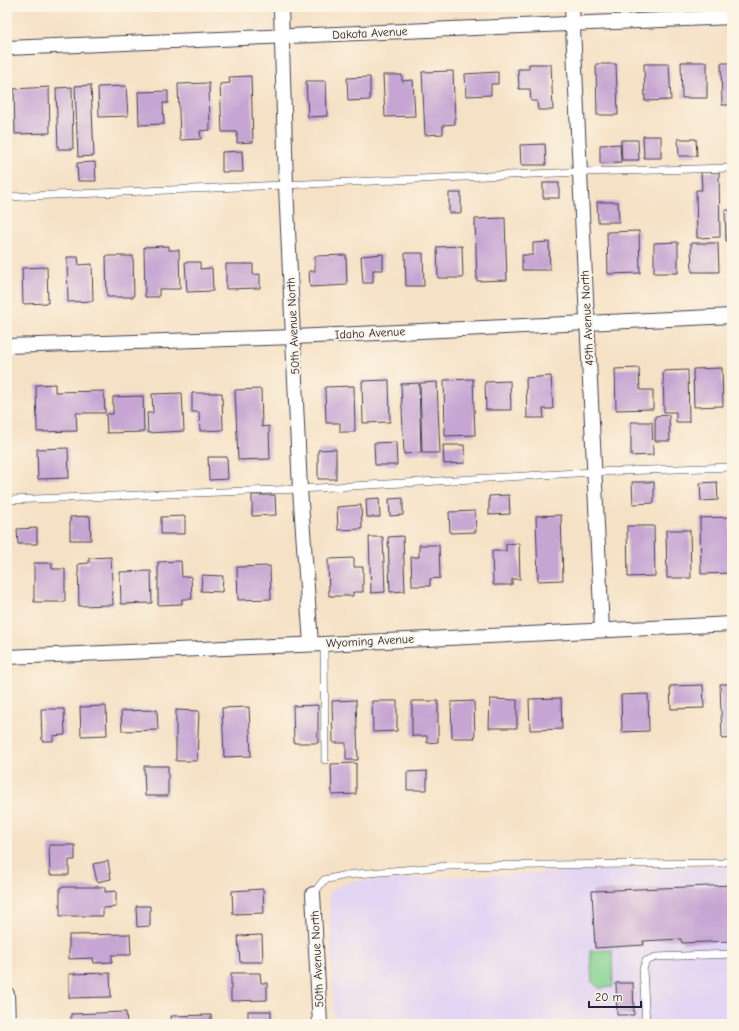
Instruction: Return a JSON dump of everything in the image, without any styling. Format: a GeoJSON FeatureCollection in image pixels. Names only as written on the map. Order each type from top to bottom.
{"type":"FeatureCollection","features":[{"type":"Feature","properties":{"kind":"street","name":"50th Avenue North"},"geometry":{"type":"LineString","coordinates":[[281,7],[286,186],[300,489],[317,644]]}},
{"type":"Feature","properties":{"kind":"street","name":"49th Avenue North"},"geometry":{"type":"LineString","coordinates":[[572,7],[602,630]]}},
{"type":"Feature","properties":{"kind":"street","name":"Dakota Avenue"},"geometry":{"type":"LineString","coordinates":[[7,48],[732,17]]}},
{"type":"Feature","properties":{"kind":"street","name":"Idaho Avenue"},"geometry":{"type":"LineString","coordinates":[[7,346],[294,336],[732,316]]}},
{"type":"Feature","properties":{"kind":"street","name":"Wyoming Avenue"},"geometry":{"type":"LineString","coordinates":[[7,657],[732,624]]}},
{"type":"Feature","properties":{"kind":"street","name":"50th Avenue North"},"geometry":{"type":"LineString","coordinates":[[313,894],[320,1024]]}},
{"type":"Feature","properties":{"kind":"street"},"geometry":{"type":"LineString","coordinates":[[7,994],[8,1024]]}},
{"type":"Feature","properties":{"kind":"lane"},"geometry":{"type":"LineString","coordinates":[[7,197],[580,172],[732,168]]}},
{"type":"Feature","properties":{"kind":"lane"},"geometry":{"type":"LineString","coordinates":[[7,500],[300,489],[594,472],[732,467]]}},
{"type":"Feature","properties":{"kind":"lane"},"geometry":{"type":"LineString","coordinates":[[317,644],[325,760]]}},
{"type":"Feature","properties":{"kind":"lane"},"geometry":{"type":"LineString","coordinates":[[313,894],[324,880],[346,875],[448,866],[714,863],[732,860]]}},
{"type":"Feature","properties":{"kind":"lane"},"geometry":{"type":"LineString","coordinates":[[646,1024],[643,969],[646,961],[656,957],[732,954]]}},
{"type":"Feature","properties":{"kind":"shaded area"},"geometry":{"type":"Polygon","coordinates":[[[725,799],[732,799],[732,1024],[334,1024],[329,892],[350,881],[728,865],[725,799]]]}},
{"type":"Feature","properties":{"kind":"green space"},"geometry":{"type":"Polygon","coordinates":[[[612,950],[613,987],[599,988],[592,982],[590,951],[612,950]]]}},
{"type":"Feature","properties":{"kind":"building"},"geometry":{"type":"Polygon","coordinates":[[[681,62],[707,62],[707,98],[682,98],[681,62]]]}},
{"type":"Feature","properties":{"kind":"building"},"geometry":{"type":"Polygon","coordinates":[[[721,63],[732,63],[732,105],[722,105],[721,63]]]}},
{"type":"Feature","properties":{"kind":"building"},"geometry":{"type":"Polygon","coordinates":[[[529,64],[551,64],[553,110],[538,110],[537,101],[531,101],[530,89],[519,89],[518,69],[529,69],[529,64]]]}},
{"type":"Feature","properties":{"kind":"building"},"geometry":{"type":"Polygon","coordinates":[[[596,64],[616,64],[618,115],[597,115],[596,64]]]}},
{"type":"Feature","properties":{"kind":"building"},"geometry":{"type":"Polygon","coordinates":[[[644,64],[669,64],[671,100],[645,101],[644,64]]]}},
{"type":"Feature","properties":{"kind":"building"},"geometry":{"type":"Polygon","coordinates":[[[453,71],[455,124],[443,125],[443,134],[425,135],[422,72],[453,71]]]}},
{"type":"Feature","properties":{"kind":"building"},"geometry":{"type":"Polygon","coordinates":[[[498,72],[498,84],[491,84],[491,95],[466,96],[465,74],[498,72]]]}},
{"type":"Feature","properties":{"kind":"building"},"geometry":{"type":"Polygon","coordinates":[[[383,75],[402,75],[402,81],[413,80],[415,116],[385,117],[383,75]]]}},
{"type":"Feature","properties":{"kind":"building"},"geometry":{"type":"Polygon","coordinates":[[[251,76],[253,142],[237,143],[237,132],[222,132],[220,84],[230,83],[229,77],[251,76]]]}},
{"type":"Feature","properties":{"kind":"building"},"geometry":{"type":"Polygon","coordinates":[[[370,77],[370,100],[348,101],[347,78],[370,77]]]}},
{"type":"Feature","properties":{"kind":"building"},"geometry":{"type":"Polygon","coordinates":[[[306,81],[326,81],[327,116],[308,117],[306,81]]]}},
{"type":"Feature","properties":{"kind":"building"},"geometry":{"type":"Polygon","coordinates":[[[209,83],[210,130],[200,131],[201,139],[180,140],[178,84],[209,83]]]}},
{"type":"Feature","properties":{"kind":"building"},"geometry":{"type":"Polygon","coordinates":[[[91,85],[94,156],[78,157],[75,86],[91,85]]]}},
{"type":"Feature","properties":{"kind":"building"},"geometry":{"type":"Polygon","coordinates":[[[126,86],[128,116],[99,117],[98,87],[126,86]]]}},
{"type":"Feature","properties":{"kind":"building"},"geometry":{"type":"Polygon","coordinates":[[[49,87],[50,133],[15,134],[14,89],[49,87]]]}},
{"type":"Feature","properties":{"kind":"building"},"geometry":{"type":"Polygon","coordinates":[[[72,87],[73,149],[58,149],[56,88],[72,87]]]}},
{"type":"Feature","properties":{"kind":"building"},"geometry":{"type":"Polygon","coordinates":[[[168,91],[168,103],[163,103],[164,124],[139,125],[138,92],[168,91]]]}},
{"type":"Feature","properties":{"kind":"building"},"geometry":{"type":"Polygon","coordinates":[[[643,136],[661,136],[661,158],[644,158],[643,136]]]}},
{"type":"Feature","properties":{"kind":"building"},"geometry":{"type":"Polygon","coordinates":[[[678,139],[696,139],[697,156],[679,156],[678,139]]]}},
{"type":"Feature","properties":{"kind":"building"},"geometry":{"type":"Polygon","coordinates":[[[621,140],[638,140],[639,160],[622,160],[621,140]]]}},
{"type":"Feature","properties":{"kind":"building"},"geometry":{"type":"Polygon","coordinates":[[[545,144],[546,165],[521,165],[520,145],[545,144]]]}},
{"type":"Feature","properties":{"kind":"building"},"geometry":{"type":"Polygon","coordinates":[[[620,144],[621,162],[600,163],[600,145],[620,144]]]}},
{"type":"Feature","properties":{"kind":"building"},"geometry":{"type":"Polygon","coordinates":[[[242,151],[243,172],[222,172],[222,152],[242,151]]]}},
{"type":"Feature","properties":{"kind":"building"},"geometry":{"type":"Polygon","coordinates":[[[95,162],[96,181],[78,181],[77,163],[95,162]]]}},
{"type":"Feature","properties":{"kind":"building"},"geometry":{"type":"Polygon","coordinates":[[[701,172],[719,172],[720,237],[697,238],[696,190],[702,190],[701,172]]]}},
{"type":"Feature","properties":{"kind":"building"},"geometry":{"type":"Polygon","coordinates":[[[543,183],[559,183],[559,198],[543,198],[543,183]]]}},
{"type":"Feature","properties":{"kind":"building"},"geometry":{"type":"Polygon","coordinates":[[[449,193],[461,193],[461,213],[449,213],[449,193]]]}},
{"type":"Feature","properties":{"kind":"building"},"geometry":{"type":"Polygon","coordinates":[[[597,202],[618,202],[619,222],[598,222],[597,202]]]}},
{"type":"Feature","properties":{"kind":"building"},"geometry":{"type":"Polygon","coordinates":[[[725,210],[732,210],[732,241],[726,241],[725,210]]]}},
{"type":"Feature","properties":{"kind":"building"},"geometry":{"type":"Polygon","coordinates":[[[505,218],[507,280],[477,281],[475,219],[505,218]]]}},
{"type":"Feature","properties":{"kind":"building"},"geometry":{"type":"Polygon","coordinates":[[[639,231],[640,273],[608,274],[607,232],[639,231]]]}},
{"type":"Feature","properties":{"kind":"building"},"geometry":{"type":"Polygon","coordinates":[[[549,242],[550,270],[522,270],[522,255],[533,255],[533,243],[549,242]]]}},
{"type":"Feature","properties":{"kind":"building"},"geometry":{"type":"Polygon","coordinates":[[[678,242],[678,273],[654,273],[654,243],[678,242]]]}},
{"type":"Feature","properties":{"kind":"building"},"geometry":{"type":"Polygon","coordinates":[[[691,243],[718,243],[719,272],[692,272],[691,243]]]}},
{"type":"Feature","properties":{"kind":"building"},"geometry":{"type":"Polygon","coordinates":[[[169,246],[169,250],[179,250],[180,289],[159,289],[159,297],[145,297],[144,247],[169,246]]]}},
{"type":"Feature","properties":{"kind":"building"},"geometry":{"type":"Polygon","coordinates":[[[462,246],[463,278],[438,278],[437,247],[462,246]]]}},
{"type":"Feature","properties":{"kind":"building"},"geometry":{"type":"Polygon","coordinates":[[[405,253],[423,253],[424,286],[406,286],[405,253]]]}},
{"type":"Feature","properties":{"kind":"building"},"geometry":{"type":"Polygon","coordinates":[[[383,254],[383,270],[373,270],[373,283],[363,283],[361,256],[383,254]]]}},
{"type":"Feature","properties":{"kind":"building"},"geometry":{"type":"Polygon","coordinates":[[[346,255],[347,285],[310,287],[309,271],[315,271],[315,256],[346,255]]]}},
{"type":"Feature","properties":{"kind":"building"},"geometry":{"type":"Polygon","coordinates":[[[106,256],[133,256],[134,297],[107,297],[106,256]]]}},
{"type":"Feature","properties":{"kind":"building"},"geometry":{"type":"Polygon","coordinates":[[[67,257],[78,257],[79,265],[92,264],[93,301],[68,302],[67,257]]]}},
{"type":"Feature","properties":{"kind":"building"},"geometry":{"type":"Polygon","coordinates":[[[185,262],[200,262],[200,269],[212,268],[213,291],[187,292],[185,262]]]}},
{"type":"Feature","properties":{"kind":"building"},"geometry":{"type":"Polygon","coordinates":[[[226,264],[253,264],[253,275],[260,274],[260,288],[226,289],[226,264]]]}},
{"type":"Feature","properties":{"kind":"building"},"geometry":{"type":"Polygon","coordinates":[[[47,267],[48,303],[23,304],[22,268],[47,267]]]}},
{"type":"Feature","properties":{"kind":"building"},"geometry":{"type":"Polygon","coordinates":[[[639,368],[640,390],[653,390],[653,409],[616,410],[615,369],[639,368]]]}},
{"type":"Feature","properties":{"kind":"building"},"geometry":{"type":"Polygon","coordinates":[[[722,368],[723,406],[694,407],[693,369],[722,368]]]}},
{"type":"Feature","properties":{"kind":"building"},"geometry":{"type":"Polygon","coordinates":[[[688,370],[689,422],[676,422],[676,412],[664,412],[663,371],[688,370]]]}},
{"type":"Feature","properties":{"kind":"building"},"geometry":{"type":"Polygon","coordinates":[[[551,376],[553,409],[543,409],[544,418],[527,418],[526,378],[551,376]]]}},
{"type":"Feature","properties":{"kind":"building"},"geometry":{"type":"Polygon","coordinates":[[[473,379],[475,435],[445,436],[444,380],[473,379]]]}},
{"type":"Feature","properties":{"kind":"building"},"geometry":{"type":"Polygon","coordinates":[[[389,380],[390,422],[363,423],[362,381],[389,380]]]}},
{"type":"Feature","properties":{"kind":"building"},"geometry":{"type":"Polygon","coordinates":[[[510,381],[511,410],[486,410],[485,382],[510,381]]]}},
{"type":"Feature","properties":{"kind":"building"},"geometry":{"type":"Polygon","coordinates":[[[437,382],[440,453],[422,453],[420,383],[437,382]]]}},
{"type":"Feature","properties":{"kind":"building"},"geometry":{"type":"Polygon","coordinates":[[[419,383],[421,453],[404,454],[401,384],[419,383]]]}},
{"type":"Feature","properties":{"kind":"building"},"geometry":{"type":"Polygon","coordinates":[[[55,384],[55,392],[104,391],[105,413],[76,413],[77,431],[37,432],[36,385],[55,384]]]}},
{"type":"Feature","properties":{"kind":"building"},"geometry":{"type":"Polygon","coordinates":[[[354,386],[355,432],[340,432],[340,423],[326,423],[325,387],[354,386]]]}},
{"type":"Feature","properties":{"kind":"building"},"geometry":{"type":"Polygon","coordinates":[[[261,389],[262,427],[269,426],[270,459],[238,460],[235,390],[261,389]]]}},
{"type":"Feature","properties":{"kind":"building"},"geometry":{"type":"Polygon","coordinates":[[[182,393],[184,431],[148,433],[147,413],[153,413],[152,394],[182,393]]]}},
{"type":"Feature","properties":{"kind":"building"},"geometry":{"type":"Polygon","coordinates":[[[192,393],[222,393],[223,430],[200,431],[199,412],[192,412],[192,393]]]}},
{"type":"Feature","properties":{"kind":"building"},"geometry":{"type":"Polygon","coordinates":[[[143,396],[144,432],[107,433],[106,414],[113,414],[113,397],[143,396]]]}},
{"type":"Feature","properties":{"kind":"building"},"geometry":{"type":"Polygon","coordinates":[[[669,415],[670,441],[655,441],[655,416],[669,415]]]}},
{"type":"Feature","properties":{"kind":"building"},"geometry":{"type":"Polygon","coordinates":[[[631,422],[652,422],[653,455],[631,456],[631,422]]]}},
{"type":"Feature","properties":{"kind":"building"},"geometry":{"type":"Polygon","coordinates":[[[396,442],[397,465],[375,465],[374,443],[396,442]]]}},
{"type":"Feature","properties":{"kind":"building"},"geometry":{"type":"Polygon","coordinates":[[[443,445],[464,445],[465,463],[444,464],[443,445]]]}},
{"type":"Feature","properties":{"kind":"building"},"geometry":{"type":"Polygon","coordinates":[[[68,448],[69,478],[38,479],[37,449],[68,448]]]}},
{"type":"Feature","properties":{"kind":"building"},"geometry":{"type":"Polygon","coordinates":[[[336,449],[336,479],[318,479],[318,450],[336,449]]]}},
{"type":"Feature","properties":{"kind":"building"},"geometry":{"type":"Polygon","coordinates":[[[208,457],[227,457],[228,479],[209,480],[208,457]]]}},
{"type":"Feature","properties":{"kind":"building"},"geometry":{"type":"Polygon","coordinates":[[[632,482],[654,482],[654,503],[633,504],[632,482]]]}},
{"type":"Feature","properties":{"kind":"building"},"geometry":{"type":"Polygon","coordinates":[[[717,482],[718,500],[701,501],[700,483],[717,482]]]}},
{"type":"Feature","properties":{"kind":"building"},"geometry":{"type":"Polygon","coordinates":[[[252,495],[275,495],[276,515],[252,516],[252,495]]]}},
{"type":"Feature","properties":{"kind":"building"},"geometry":{"type":"Polygon","coordinates":[[[509,495],[510,514],[489,515],[489,496],[509,495]]]}},
{"type":"Feature","properties":{"kind":"building"},"geometry":{"type":"Polygon","coordinates":[[[379,498],[380,517],[367,517],[366,499],[379,498]]]}},
{"type":"Feature","properties":{"kind":"building"},"geometry":{"type":"Polygon","coordinates":[[[403,498],[403,515],[390,516],[389,499],[403,498]]]}},
{"type":"Feature","properties":{"kind":"building"},"geometry":{"type":"Polygon","coordinates":[[[361,505],[362,529],[338,530],[337,507],[361,505]]]}},
{"type":"Feature","properties":{"kind":"building"},"geometry":{"type":"Polygon","coordinates":[[[475,511],[476,532],[450,533],[449,512],[475,511]]]}},
{"type":"Feature","properties":{"kind":"building"},"geometry":{"type":"Polygon","coordinates":[[[561,515],[563,580],[538,581],[536,516],[561,515]]]}},
{"type":"Feature","properties":{"kind":"building"},"geometry":{"type":"Polygon","coordinates":[[[90,516],[91,540],[70,540],[70,517],[90,516]]]}},
{"type":"Feature","properties":{"kind":"building"},"geometry":{"type":"Polygon","coordinates":[[[185,516],[185,534],[161,534],[161,517],[185,516]]]}},
{"type":"Feature","properties":{"kind":"building"},"geometry":{"type":"Polygon","coordinates":[[[730,517],[732,573],[701,574],[700,518],[730,517]]]}},
{"type":"Feature","properties":{"kind":"building"},"geometry":{"type":"Polygon","coordinates":[[[627,526],[654,526],[655,576],[628,577],[627,526]]]}},
{"type":"Feature","properties":{"kind":"building"},"geometry":{"type":"Polygon","coordinates":[[[37,528],[37,544],[18,544],[17,529],[37,528]]]}},
{"type":"Feature","properties":{"kind":"building"},"geometry":{"type":"Polygon","coordinates":[[[666,530],[690,530],[691,578],[667,578],[666,530]]]}},
{"type":"Feature","properties":{"kind":"building"},"geometry":{"type":"Polygon","coordinates":[[[403,536],[405,591],[390,592],[388,537],[403,536]]]}},
{"type":"Feature","properties":{"kind":"building"},"geometry":{"type":"Polygon","coordinates":[[[369,537],[383,537],[385,592],[371,593],[369,537]]]}},
{"type":"Feature","properties":{"kind":"building"},"geometry":{"type":"Polygon","coordinates":[[[519,543],[520,579],[512,579],[512,585],[493,585],[492,551],[506,551],[506,544],[519,543]]]}},
{"type":"Feature","properties":{"kind":"building"},"geometry":{"type":"Polygon","coordinates":[[[419,545],[439,545],[440,578],[430,579],[430,586],[412,586],[411,557],[419,557],[419,545]]]}},
{"type":"Feature","properties":{"kind":"building"},"geometry":{"type":"Polygon","coordinates":[[[111,557],[113,605],[79,606],[78,564],[89,563],[89,558],[111,557]]]}},
{"type":"Feature","properties":{"kind":"building"},"geometry":{"type":"Polygon","coordinates":[[[354,558],[354,567],[363,567],[363,592],[353,592],[353,596],[329,596],[328,559],[354,558]]]}},
{"type":"Feature","properties":{"kind":"building"},"geometry":{"type":"Polygon","coordinates":[[[181,561],[182,577],[191,576],[192,599],[182,599],[182,604],[158,605],[158,562],[181,561]]]}},
{"type":"Feature","properties":{"kind":"building"},"geometry":{"type":"Polygon","coordinates":[[[34,563],[52,563],[52,569],[65,569],[65,602],[34,602],[34,563]]]}},
{"type":"Feature","properties":{"kind":"building"},"geometry":{"type":"Polygon","coordinates":[[[270,566],[271,599],[238,600],[237,567],[270,566]]]}},
{"type":"Feature","properties":{"kind":"building"},"geometry":{"type":"Polygon","coordinates":[[[151,571],[152,603],[121,604],[120,572],[151,571]]]}},
{"type":"Feature","properties":{"kind":"building"},"geometry":{"type":"Polygon","coordinates":[[[202,575],[223,576],[222,592],[201,591],[202,575]]]}},
{"type":"Feature","properties":{"kind":"building"},"geometry":{"type":"Polygon","coordinates":[[[720,684],[732,684],[732,738],[722,739],[720,684]]]}},
{"type":"Feature","properties":{"kind":"building"},"geometry":{"type":"Polygon","coordinates":[[[703,685],[704,708],[671,709],[670,686],[703,685]]]}},
{"type":"Feature","properties":{"kind":"building"},"geometry":{"type":"Polygon","coordinates":[[[648,694],[649,731],[622,732],[621,695],[648,694]]]}},
{"type":"Feature","properties":{"kind":"building"},"geometry":{"type":"Polygon","coordinates":[[[561,698],[562,729],[530,730],[529,699],[561,698]]]}},
{"type":"Feature","properties":{"kind":"building"},"geometry":{"type":"Polygon","coordinates":[[[490,699],[517,700],[517,728],[489,728],[490,699]]]}},
{"type":"Feature","properties":{"kind":"building"},"geometry":{"type":"Polygon","coordinates":[[[356,700],[358,760],[346,760],[346,743],[333,743],[332,701],[356,700]]]}},
{"type":"Feature","properties":{"kind":"building"},"geometry":{"type":"Polygon","coordinates":[[[372,701],[397,701],[397,731],[373,732],[372,701]]]}},
{"type":"Feature","properties":{"kind":"building"},"geometry":{"type":"Polygon","coordinates":[[[412,701],[438,701],[438,742],[427,743],[427,736],[412,736],[412,701]]]}},
{"type":"Feature","properties":{"kind":"building"},"geometry":{"type":"Polygon","coordinates":[[[474,701],[475,738],[452,738],[451,702],[474,701]]]}},
{"type":"Feature","properties":{"kind":"building"},"geometry":{"type":"Polygon","coordinates":[[[318,705],[318,743],[294,743],[293,706],[318,705]]]}},
{"type":"Feature","properties":{"kind":"building"},"geometry":{"type":"Polygon","coordinates":[[[106,706],[107,735],[81,736],[80,707],[106,706]]]}},
{"type":"Feature","properties":{"kind":"building"},"geometry":{"type":"Polygon","coordinates":[[[249,707],[251,756],[224,757],[222,708],[249,707]]]}},
{"type":"Feature","properties":{"kind":"building"},"geometry":{"type":"Polygon","coordinates":[[[41,709],[64,709],[65,735],[53,736],[53,741],[42,741],[41,709]]]}},
{"type":"Feature","properties":{"kind":"building"},"geometry":{"type":"Polygon","coordinates":[[[157,710],[158,730],[122,731],[121,711],[157,710]]]}},
{"type":"Feature","properties":{"kind":"building"},"geometry":{"type":"Polygon","coordinates":[[[176,710],[199,711],[197,761],[176,761],[176,710]]]}},
{"type":"Feature","properties":{"kind":"building"},"geometry":{"type":"Polygon","coordinates":[[[356,763],[356,794],[332,795],[331,764],[356,763]]]}},
{"type":"Feature","properties":{"kind":"building"},"geometry":{"type":"Polygon","coordinates":[[[144,766],[168,766],[168,796],[145,796],[144,766]]]}},
{"type":"Feature","properties":{"kind":"building"},"geometry":{"type":"Polygon","coordinates":[[[427,771],[427,790],[407,790],[407,772],[427,771]]]}},
{"type":"Feature","properties":{"kind":"building"},"geometry":{"type":"Polygon","coordinates":[[[49,845],[75,845],[75,860],[69,860],[69,875],[50,875],[49,845]]]}},
{"type":"Feature","properties":{"kind":"building"},"geometry":{"type":"Polygon","coordinates":[[[108,861],[111,879],[97,882],[93,864],[108,861]]]}},
{"type":"Feature","properties":{"kind":"building"},"geometry":{"type":"Polygon","coordinates":[[[732,885],[732,941],[682,943],[681,939],[643,941],[644,945],[595,948],[592,891],[732,885]]]}},
{"type":"Feature","properties":{"kind":"building"},"geometry":{"type":"Polygon","coordinates":[[[60,887],[105,887],[105,892],[116,891],[116,907],[103,908],[103,916],[60,916],[60,887]]]}},
{"type":"Feature","properties":{"kind":"building"},"geometry":{"type":"Polygon","coordinates":[[[263,889],[264,913],[233,914],[232,891],[263,889]]]}},
{"type":"Feature","properties":{"kind":"building"},"geometry":{"type":"Polygon","coordinates":[[[136,906],[150,906],[150,926],[137,927],[136,906]]]}},
{"type":"Feature","properties":{"kind":"building"},"geometry":{"type":"Polygon","coordinates":[[[130,934],[131,955],[112,955],[112,962],[94,963],[93,958],[69,959],[69,935],[130,934]]]}},
{"type":"Feature","properties":{"kind":"building"},"geometry":{"type":"Polygon","coordinates":[[[262,935],[263,962],[240,962],[238,936],[262,935]]]}},
{"type":"Feature","properties":{"kind":"building"},"geometry":{"type":"Polygon","coordinates":[[[110,973],[111,997],[69,998],[69,974],[110,973]]]}},
{"type":"Feature","properties":{"kind":"building"},"geometry":{"type":"Polygon","coordinates":[[[231,973],[260,973],[261,983],[267,983],[267,1000],[231,1001],[231,973]]]}},
{"type":"Feature","properties":{"kind":"building"},"geometry":{"type":"Polygon","coordinates":[[[616,983],[633,983],[634,1015],[617,1015],[616,983]]]}},
{"type":"Feature","properties":{"kind":"building"},"geometry":{"type":"Polygon","coordinates":[[[248,1011],[271,1011],[271,1024],[248,1024],[248,1011]]]}},
{"type":"Feature","properties":{"kind":"building"},"geometry":{"type":"Polygon","coordinates":[[[126,1012],[127,1024],[71,1024],[71,1014],[126,1012]]]}},
{"type":"Feature","properties":{"kind":"building"},"geometry":{"type":"Polygon","coordinates":[[[211,1015],[211,1024],[172,1024],[171,1016],[211,1015]]]}}]}
